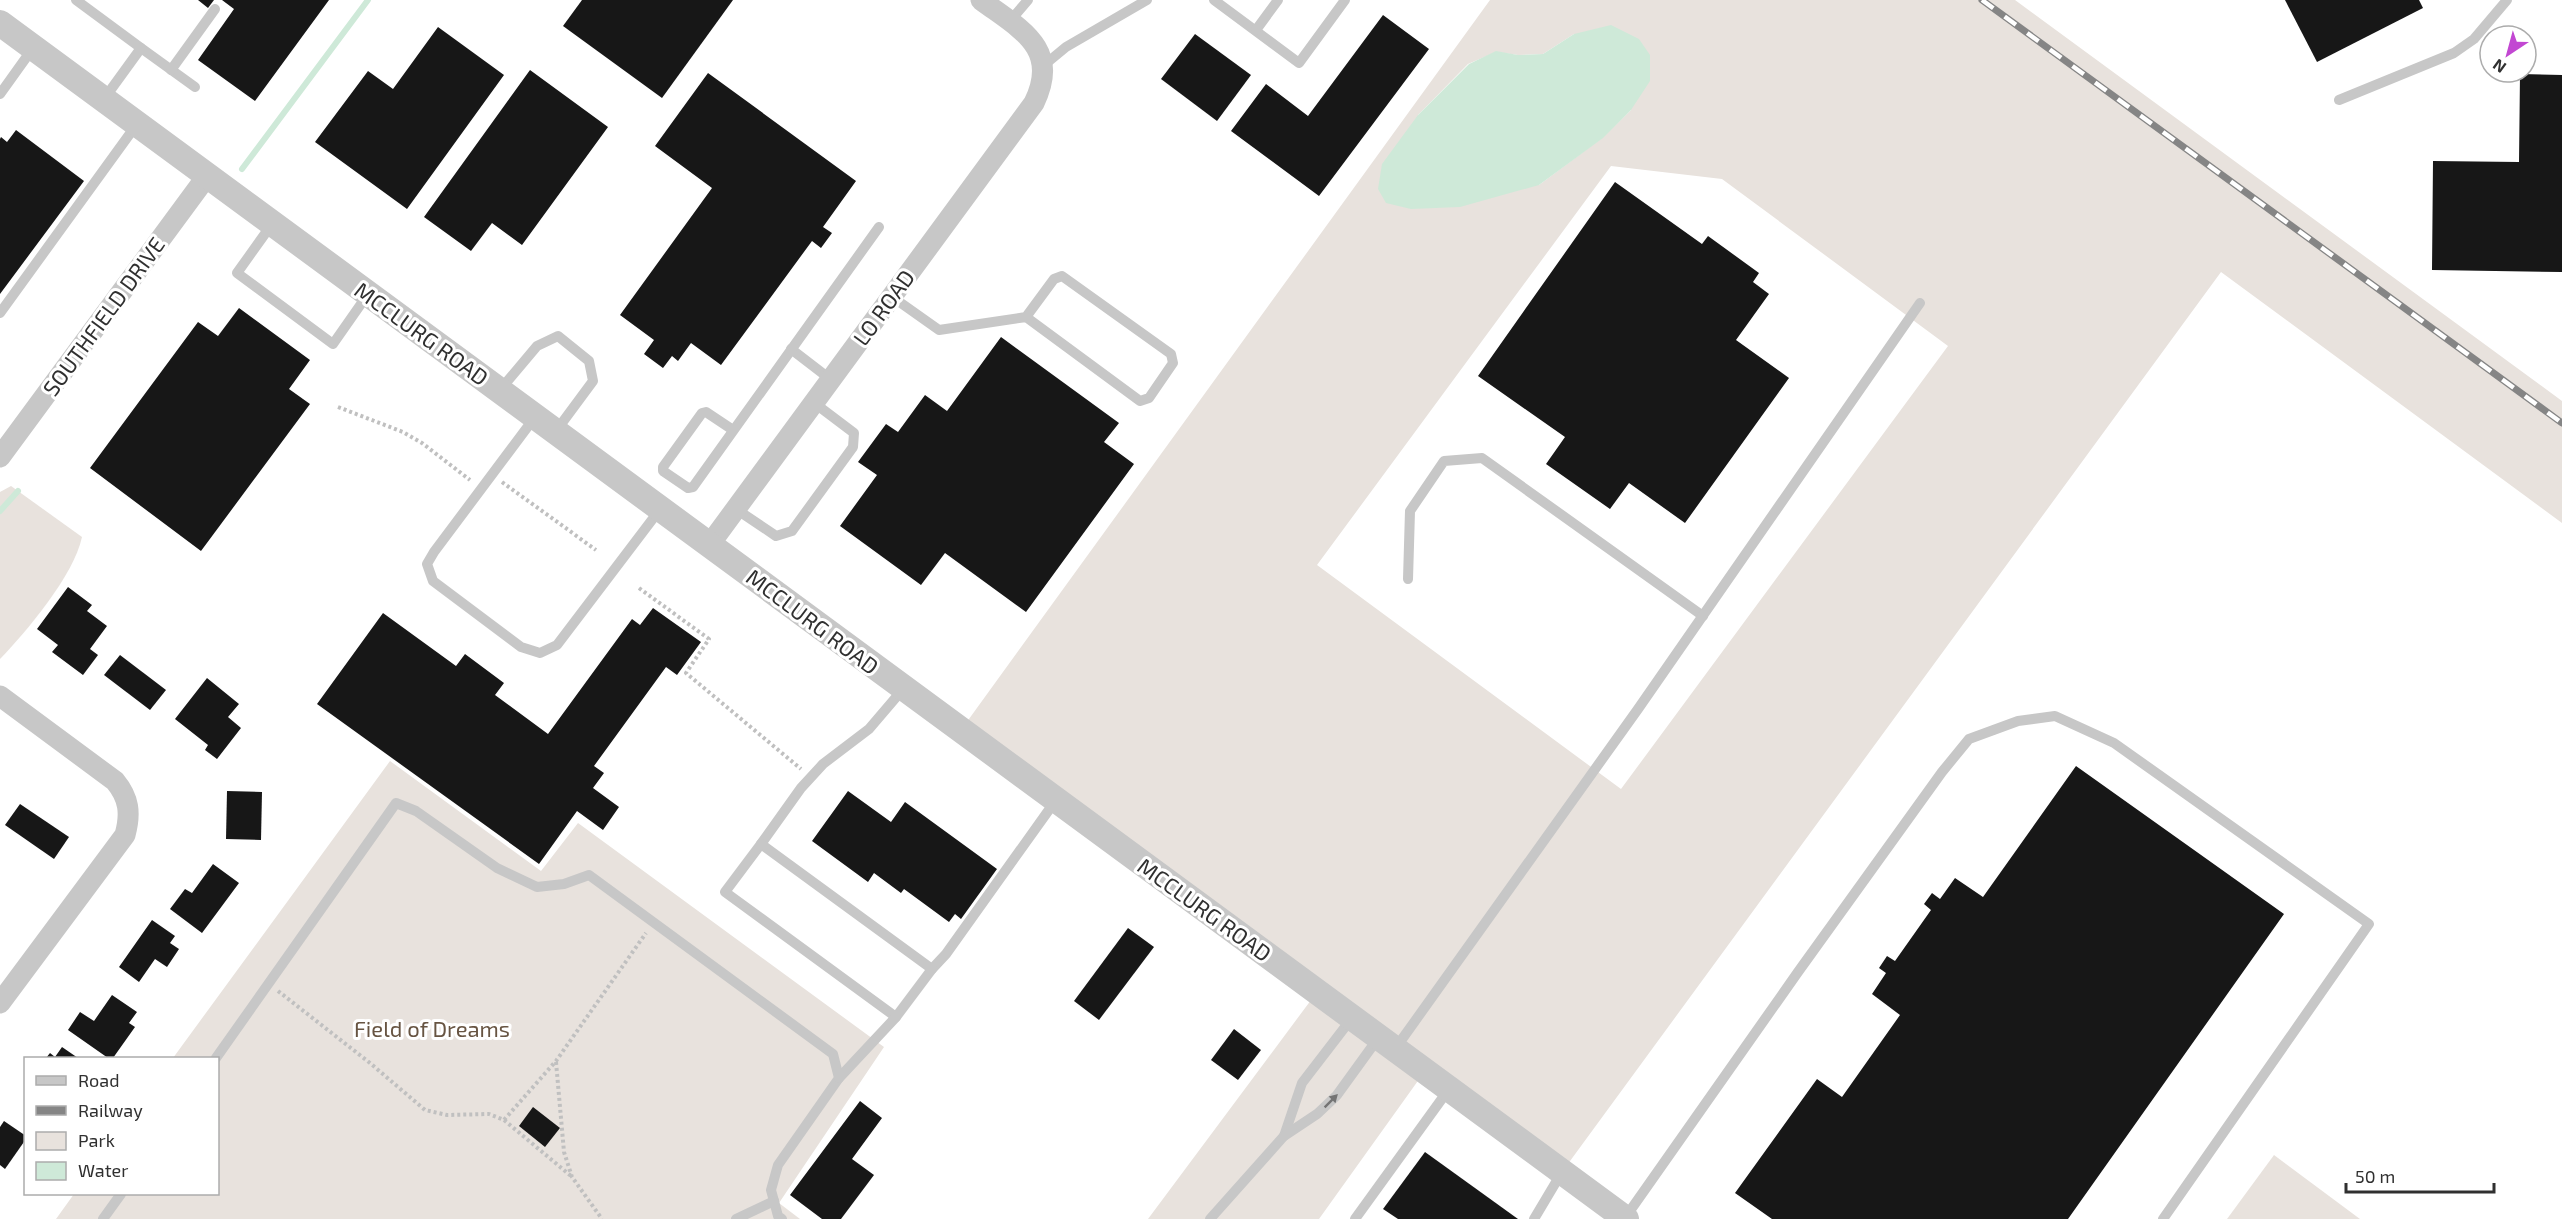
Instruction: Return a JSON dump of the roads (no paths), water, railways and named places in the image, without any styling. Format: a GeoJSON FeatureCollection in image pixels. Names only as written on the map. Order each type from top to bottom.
{"type":"FeatureCollection","features":[{"type":"Feature","properties":{"kind":"street"},"geometry":{"type":"LineString","coordinates":[[981,0],[1010,21],[1035,44],[1043,66]]}},
{"type":"Feature","properties":{"kind":"street","name":"MCCLURG ROAD"},"geometry":{"type":"LineString","coordinates":[[0,23],[1562,1172],[1615,1216]]}},
{"type":"Feature","properties":{"kind":"street","name":"LO ROAD"},"geometry":{"type":"LineString","coordinates":[[710,544],[1034,103],[1042,86],[1043,66]]}},
{"type":"Feature","properties":{"kind":"street","name":"SOUTHFIELD DRIVE"},"geometry":{"type":"LineString","coordinates":[[0,457],[207,176]]}},
{"type":"Feature","properties":{"kind":"street"},"geometry":{"type":"LineString","coordinates":[[0,696],[115,780],[128,804],[129,819],[124,835],[0,1003]]}},
{"type":"Feature","properties":{"kind":"lane"},"geometry":{"type":"LineString","coordinates":[[76,0],[195,87]]}},
{"type":"Feature","properties":{"kind":"lane"},"geometry":{"type":"LineString","coordinates":[[1010,21],[1028,0]]}},
{"type":"Feature","properties":{"kind":"lane"},"geometry":{"type":"LineString","coordinates":[[1043,66],[1066,47],[1148,0]]}},
{"type":"Feature","properties":{"kind":"lane"},"geometry":{"type":"LineString","coordinates":[[1214,0],[1299,63],[1345,0]]}},
{"type":"Feature","properties":{"kind":"lane"},"geometry":{"type":"LineString","coordinates":[[1256,30],[1278,0]]}},
{"type":"Feature","properties":{"kind":"lane"},"geometry":{"type":"LineString","coordinates":[[2339,100],[2454,53],[2474,39],[2507,0]]}},
{"type":"Feature","properties":{"kind":"lane"},"geometry":{"type":"LineString","coordinates":[[171,70],[215,9]]}},
{"type":"Feature","properties":{"kind":"lane"},"geometry":{"type":"LineString","coordinates":[[0,94],[33,48]]}},
{"type":"Feature","properties":{"kind":"lane"},"geometry":{"type":"LineString","coordinates":[[103,99],[141,48]]}},
{"type":"Feature","properties":{"kind":"lane"},"geometry":{"type":"LineString","coordinates":[[0,312],[137,124]]}},
{"type":"Feature","properties":{"kind":"lane"},"geometry":{"type":"LineString","coordinates":[[272,224],[237,273],[333,344],[368,294]]}},
{"type":"Feature","properties":{"kind":"lane"},"geometry":{"type":"LineString","coordinates":[[733,430],[706,412],[702,413],[663,467],[663,471],[688,488],[693,487],[879,227]]}},
{"type":"Feature","properties":{"kind":"lane"},"geometry":{"type":"LineString","coordinates":[[891,296],[939,330],[1026,317],[1140,401],[1149,398],[1173,363],[1171,354],[1062,276],[1054,279],[1026,317]]}},
{"type":"Feature","properties":{"kind":"lane"},"geometry":{"type":"LineString","coordinates":[[1210,1219],[1284,1136],[1317,1114],[1387,1043],[1703,616],[1920,303]]}},
{"type":"Feature","properties":{"kind":"lane"},"geometry":{"type":"LineString","coordinates":[[500,390],[537,346],[558,336],[589,361],[593,381],[546,424],[434,552],[427,564],[433,581],[521,647],[540,653],[557,645],[661,508]]}},
{"type":"Feature","properties":{"kind":"lane"},"geometry":{"type":"LineString","coordinates":[[791,349],[830,379]]}},
{"type":"Feature","properties":{"kind":"lane"},"geometry":{"type":"LineString","coordinates":[[736,509],[776,536],[792,531],[853,447],[854,432],[813,402]]}},
{"type":"Feature","properties":{"kind":"lane"},"geometry":{"type":"LineString","coordinates":[[1408,579],[1410,511],[1444,461],[1482,458],[1703,616]]}},
{"type":"Feature","properties":{"kind":"lane"},"geometry":{"type":"LineString","coordinates":[[896,1017],[725,892],[811,777],[823,764],[869,729],[904,688]]}},
{"type":"Feature","properties":{"kind":"lane"},"geometry":{"type":"LineString","coordinates":[[1615,1216],[1805,962],[1942,772],[1969,739],[2018,721],[2055,716],[2114,743],[2369,924],[2163,1219]]}},
{"type":"Feature","properties":{"kind":"lane"},"geometry":{"type":"LineString","coordinates":[[782,1219],[778,1216],[771,1190],[778,1165],[839,1078],[896,1017],[946,954],[1056,800]]}},
{"type":"Feature","properties":{"kind":"lane"},"geometry":{"type":"LineString","coordinates":[[217,1057],[396,803],[416,811],[498,868],[537,887],[564,884],[589,875],[833,1054],[839,1078]]}},
{"type":"Feature","properties":{"kind":"lane"},"geometry":{"type":"LineString","coordinates":[[761,844],[932,969]]}},
{"type":"Feature","properties":{"kind":"lane"},"geometry":{"type":"LineString","coordinates":[[1284,1136],[1302,1083],[1353,1018]]}},
{"type":"Feature","properties":{"kind":"lane"},"geometry":{"type":"LineString","coordinates":[[1355,1219],[1449,1089]]}},
{"type":"Feature","properties":{"kind":"lane"},"geometry":{"type":"LineString","coordinates":[[1534,1219],[1562,1172]]}},
{"type":"Feature","properties":{"kind":"lane"},"geometry":{"type":"LineString","coordinates":[[103,1219],[120,1195]]}},
{"type":"Feature","properties":{"kind":"lane"},"geometry":{"type":"LineString","coordinates":[[736,1219],[774,1201]]}},
{"type":"Feature","properties":{"kind":"water"},"geometry":{"type":"Polygon","coordinates":[[[1611,25],[1639,39],[1650,55],[1650,81],[1631,110],[1603,138],[1539,185],[1460,207],[1411,209],[1386,203],[1378,189],[1382,164],[1418,115],[1469,64],[1496,51],[1518,55],[1543,54],[1574,34],[1611,25]]]}},
{"type":"Feature","properties":{"kind":"waterway"},"geometry":{"type":"LineString","coordinates":[[242,169],[368,0]]}},
{"type":"Feature","properties":{"kind":"waterway"},"geometry":{"type":"LineString","coordinates":[[0,511],[18,491]]}},
{"type":"Feature","properties":{"kind":"railway"},"geometry":{"type":"LineString","coordinates":[[1982,0],[2562,423]]}},
{"type":"Feature","properties":{"kind":"park label","name":"Field of Dreams"},"geometry":{"type":"Point","coordinates":[432,1028]}}]}
